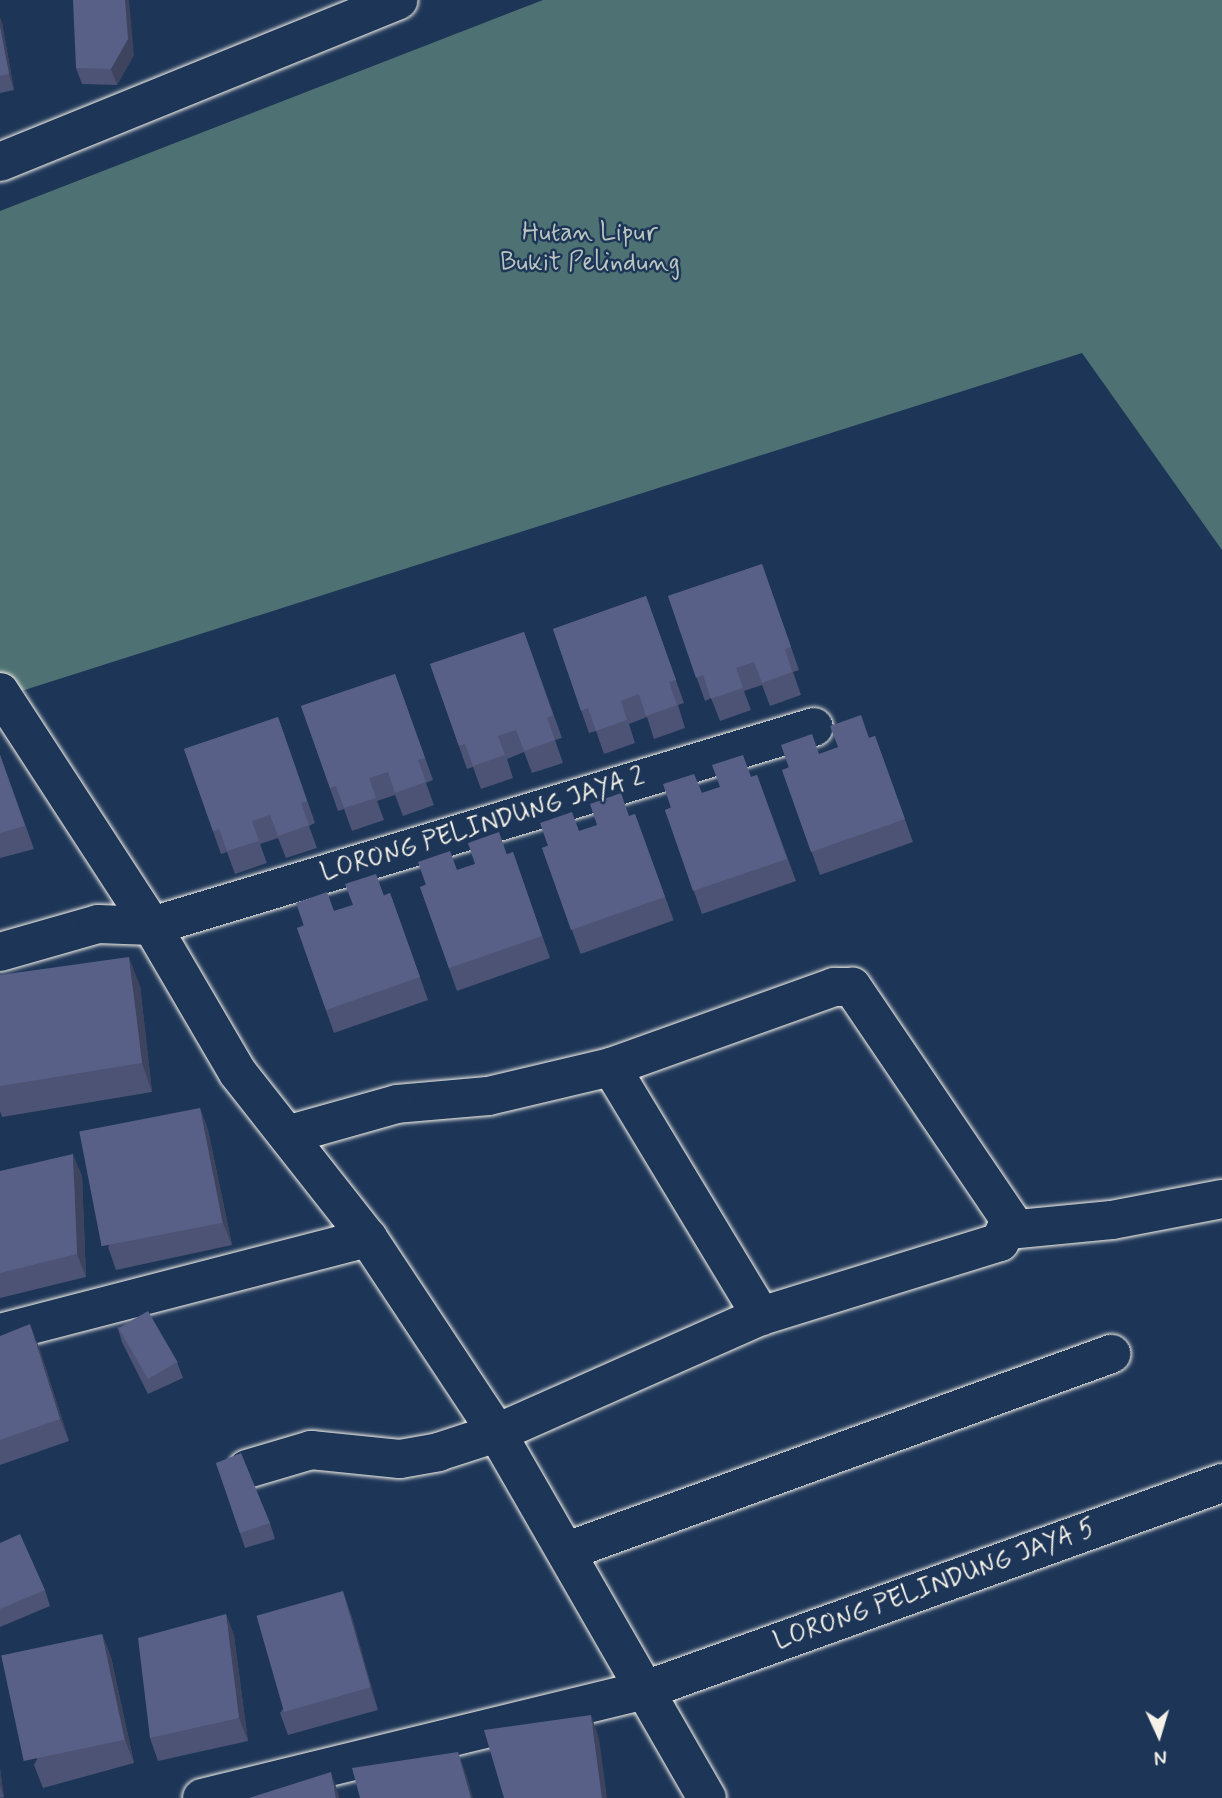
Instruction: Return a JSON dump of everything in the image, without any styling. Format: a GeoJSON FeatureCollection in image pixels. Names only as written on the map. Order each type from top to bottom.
{"type":"FeatureCollection","features":[{"type":"Feature","properties":{"kind":"street"},"geometry":{"type":"LineString","coordinates":[[0,162],[398,0]]}},
{"type":"Feature","properties":{"kind":"street"},"geometry":{"type":"LineString","coordinates":[[0,692],[152,926],[238,1073],[368,1238],[496,1433],[649,1689],[707,1798]]}},
{"type":"Feature","properties":{"kind":"street","name":"LORONG PELINDUNG JAYA 2"},"geometry":{"type":"LineString","coordinates":[[0,952],[98,925],[152,926],[814,727]]}},
{"type":"Feature","properties":{"kind":"street"},"geometry":{"type":"LineString","coordinates":[[247,1469],[311,1450],[410,1458],[496,1433],[761,1316],[1000,1242],[1008,1230],[1005,1205],[852,987],[834,987],[611,1067],[488,1096],[397,1104],[287,1135]]}},
{"type":"Feature","properties":{"kind":"street"},"geometry":{"type":"LineString","coordinates":[[611,1067],[761,1316]]}},
{"type":"Feature","properties":{"kind":"street"},"geometry":{"type":"LineString","coordinates":[[1008,1230],[1112,1220],[1222,1199]]}},
{"type":"Feature","properties":{"kind":"street"},"geometry":{"type":"LineString","coordinates":[[0,1333],[368,1238]]}},
{"type":"Feature","properties":{"kind":"street"},"geometry":{"type":"LineString","coordinates":[[567,1551],[1111,1354]]}},
{"type":"Feature","properties":{"kind":"street","name":"LORONG PELINDUNG JAYA 5"},"geometry":{"type":"LineString","coordinates":[[202,1798],[649,1689],[1222,1483]]}},
{"type":"Feature","properties":{"kind":"green space","name":"Hutan Lipur Bukit Pelindung"},"geometry":{"type":"Polygon","coordinates":[[[543,0],[1222,0],[1222,550],[1082,353],[12,694],[0,674],[0,211],[543,0]]]}},
{"type":"Feature","properties":{"kind":"building"},"geometry":{"type":"Polygon","coordinates":[[[73,0],[125,0],[128,39],[111,69],[76,68],[73,0]]]}},
{"type":"Feature","properties":{"kind":"building"},"geometry":{"type":"Polygon","coordinates":[[[0,27],[9,74],[0,76],[0,27]]]}},
{"type":"Feature","properties":{"kind":"building"},"geometry":{"type":"Polygon","coordinates":[[[762,564],[791,647],[785,649],[792,672],[762,683],[754,662],[736,668],[743,688],[711,699],[703,675],[696,678],[668,596],[762,564]]]}},
{"type":"Feature","properties":{"kind":"building"},"geometry":{"type":"Polygon","coordinates":[[[646,596],[676,680],[669,682],[677,705],[646,716],[639,694],[621,701],[627,720],[596,731],[588,708],[581,711],[553,629],[646,596]]]}},
{"type":"Feature","properties":{"kind":"building"},"geometry":{"type":"Polygon","coordinates":[[[524,632],[553,715],[547,718],[555,740],[524,751],[516,730],[498,736],[505,755],[473,766],[465,744],[459,746],[430,664],[524,632]]]}},
{"type":"Feature","properties":{"kind":"building"},"geometry":{"type":"Polygon","coordinates":[[[395,674],[425,758],[418,760],[426,782],[395,793],[388,772],[369,778],[376,798],[344,808],[336,786],[330,788],[301,706],[395,674]]]}},
{"type":"Feature","properties":{"kind":"building"},"geometry":{"type":"Polygon","coordinates":[[[861,715],[869,738],[875,736],[905,819],[811,852],[782,770],[789,768],[781,745],[812,734],[819,754],[838,747],[830,726],[861,715]]]}},
{"type":"Feature","properties":{"kind":"building"},"geometry":{"type":"Polygon","coordinates":[[[278,717],[307,801],[301,803],[309,825],[278,836],[270,815],[252,821],[259,841],[227,851],[219,829],[213,831],[184,749],[278,717]]]}},
{"type":"Feature","properties":{"kind":"building"},"geometry":{"type":"Polygon","coordinates":[[[0,755],[25,826],[0,833],[0,755]]]}},
{"type":"Feature","properties":{"kind":"building"},"geometry":{"type":"Polygon","coordinates":[[[743,755],[751,777],[757,775],[787,859],[693,891],[665,810],[671,808],[663,784],[694,774],[702,793],[720,787],[712,765],[743,755]]]}},
{"type":"Feature","properties":{"kind":"building"},"geometry":{"type":"Polygon","coordinates":[[[621,793],[629,816],[635,814],[665,897],[571,930],[542,848],[548,846],[540,823],[572,812],[579,831],[597,825],[590,804],[621,793]]]}},
{"type":"Feature","properties":{"kind":"building"},"geometry":{"type":"Polygon","coordinates":[[[499,832],[507,855],[513,852],[542,936],[449,968],[420,887],[426,885],[418,862],[450,851],[457,870],[475,864],[468,843],[499,832]]]}},
{"type":"Feature","properties":{"kind":"building"},"geometry":{"type":"Polygon","coordinates":[[[376,874],[384,896],[390,893],[420,977],[326,1010],[297,928],[304,926],[296,903],[327,892],[334,911],[353,905],[345,884],[376,874]]]}},
{"type":"Feature","properties":{"kind":"building"},"geometry":{"type":"Polygon","coordinates":[[[129,957],[142,1063],[0,1086],[0,975],[129,957]]]}},
{"type":"Feature","properties":{"kind":"building"},"geometry":{"type":"Polygon","coordinates":[[[200,1108],[222,1223],[102,1246],[79,1131],[200,1108]]]}},
{"type":"Feature","properties":{"kind":"building"},"geometry":{"type":"Polygon","coordinates":[[[73,1154],[77,1254],[0,1273],[0,1171],[73,1154]]]}},
{"type":"Feature","properties":{"kind":"building"},"geometry":{"type":"Polygon","coordinates":[[[148,1311],[178,1362],[148,1379],[119,1328],[148,1311]]]}},
{"type":"Feature","properties":{"kind":"building"},"geometry":{"type":"Polygon","coordinates":[[[30,1324],[60,1419],[0,1440],[0,1336],[30,1324]]]}},
{"type":"Feature","properties":{"kind":"building"},"geometry":{"type":"Polygon","coordinates":[[[241,1453],[270,1523],[240,1533],[216,1463],[241,1453]]]}},
{"type":"Feature","properties":{"kind":"building"},"geometry":{"type":"Polygon","coordinates":[[[20,1534],[45,1590],[0,1609],[0,1543],[20,1534]]]}},
{"type":"Feature","properties":{"kind":"building"},"geometry":{"type":"Polygon","coordinates":[[[343,1591],[371,1687],[284,1712],[256,1616],[343,1591]]]}},
{"type":"Feature","properties":{"kind":"building"},"geometry":{"type":"Polygon","coordinates":[[[226,1614],[239,1718],[150,1738],[138,1638],[226,1614]]]}},
{"type":"Feature","properties":{"kind":"building"},"geometry":{"type":"Polygon","coordinates":[[[102,1634],[124,1740],[24,1761],[1,1655],[102,1634]]]}},
{"type":"Feature","properties":{"kind":"building"},"geometry":{"type":"Polygon","coordinates":[[[591,1715],[602,1798],[504,1798],[484,1730],[591,1715]]]}},
{"type":"Feature","properties":{"kind":"building"},"geometry":{"type":"Polygon","coordinates":[[[458,1752],[471,1798],[360,1798],[352,1768],[458,1752]]]}},
{"type":"Feature","properties":{"kind":"building"},"geometry":{"type":"Polygon","coordinates":[[[331,1772],[336,1798],[249,1798],[331,1772]]]}}]}
